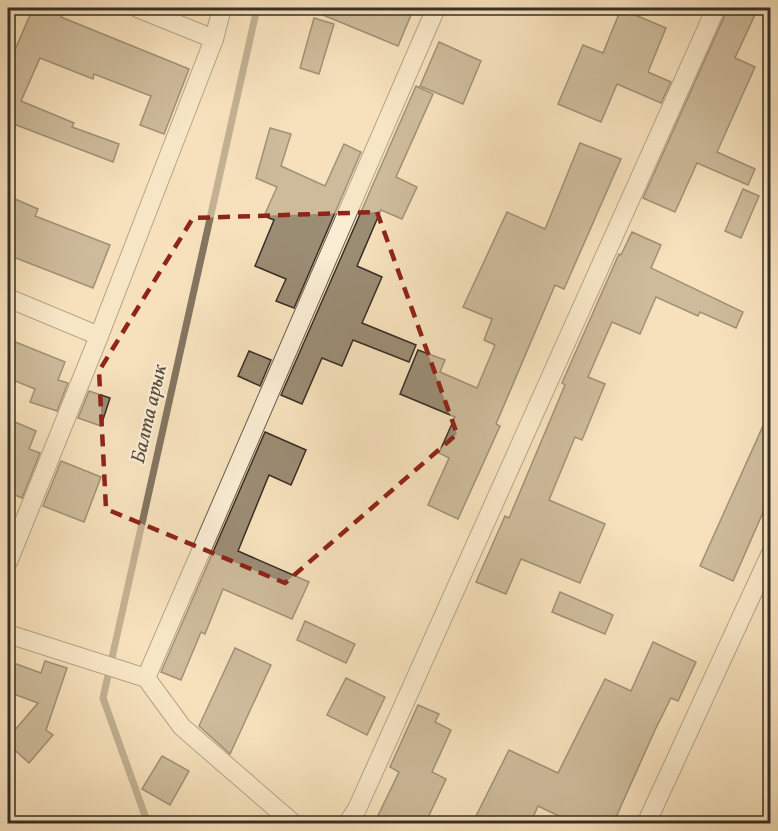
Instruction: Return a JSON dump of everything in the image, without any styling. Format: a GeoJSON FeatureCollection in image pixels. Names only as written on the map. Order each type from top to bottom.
{"type":"FeatureCollection","features":[{"type":"Feature","properties":{"kind":"street"},"geometry":{"type":"LineString","coordinates":[[137,8],[213,39]]}},
{"type":"Feature","properties":{"kind":"street"},"geometry":{"type":"LineString","coordinates":[[8,562],[99,336],[213,39],[222,8]]}},
{"type":"Feature","properties":{"kind":"street"},"geometry":{"type":"LineString","coordinates":[[146,678],[436,8]]}},
{"type":"Feature","properties":{"kind":"street"},"geometry":{"type":"LineString","coordinates":[[347,824],[357,809],[716,8]]}},
{"type":"Feature","properties":{"kind":"street"},"geometry":{"type":"LineString","coordinates":[[8,298],[99,336]]}},
{"type":"Feature","properties":{"kind":"street"},"geometry":{"type":"LineString","coordinates":[[646,824],[771,555]]}},
{"type":"Feature","properties":{"kind":"street"},"geometry":{"type":"LineString","coordinates":[[8,634],[146,678],[182,727],[294,824]]}},
{"type":"Feature","properties":{"kind":"highlighted area"},"geometry":{"type":"Polygon","coordinates":[[[377,212],[457,434],[285,583],[106,509],[99,371],[193,218],[377,212]]]}},
{"type":"Feature","properties":{"kind":"building"},"geometry":{"type":"Polygon","coordinates":[[[33,8],[65,8],[61,17],[189,69],[164,134],[140,125],[151,96],[94,74],[93,79],[40,58],[21,101],[74,123],[72,127],[119,144],[113,162],[11,123],[8,130],[8,66],[33,8]]]}},
{"type":"Feature","properties":{"kind":"building"},"geometry":{"type":"Polygon","coordinates":[[[306,8],[414,8],[398,46],[306,8]]]}},
{"type":"Feature","properties":{"kind":"building"},"geometry":{"type":"Polygon","coordinates":[[[728,8],[758,8],[735,58],[755,67],[717,152],[755,169],[748,185],[697,163],[675,212],[643,198],[728,8]]]}},
{"type":"Feature","properties":{"kind":"building"},"geometry":{"type":"Polygon","coordinates":[[[621,9],[666,28],[648,72],[671,82],[661,103],[617,84],[601,122],[558,104],[583,45],[603,53],[621,9]]]}},
{"type":"Feature","properties":{"kind":"building"},"geometry":{"type":"Polygon","coordinates":[[[314,18],[334,24],[319,74],[300,68],[314,18]]]}},
{"type":"Feature","properties":{"kind":"building"},"geometry":{"type":"Polygon","coordinates":[[[439,42],[481,61],[463,104],[420,86],[439,42]]]}},
{"type":"Feature","properties":{"kind":"building"},"geometry":{"type":"Polygon","coordinates":[[[416,86],[433,94],[396,177],[417,187],[402,219],[381,210],[357,266],[382,277],[362,323],[416,345],[409,362],[353,340],[342,366],[322,358],[302,404],[281,395],[416,86]]]}},
{"type":"Feature","properties":{"kind":"building"},"geometry":{"type":"Polygon","coordinates":[[[270,128],[291,134],[281,166],[325,186],[344,144],[361,152],[294,308],[276,301],[286,279],[255,266],[274,220],[264,216],[277,187],[256,178],[270,128]]]}},
{"type":"Feature","properties":{"kind":"building"},"geometry":{"type":"Polygon","coordinates":[[[580,143],[621,159],[564,289],[555,285],[496,424],[500,426],[458,519],[428,505],[449,458],[439,453],[455,417],[400,394],[418,350],[445,360],[440,372],[477,388],[495,345],[484,340],[492,319],[463,307],[507,212],[545,229],[580,143]]]}},
{"type":"Feature","properties":{"kind":"building"},"geometry":{"type":"Polygon","coordinates":[[[743,189],[759,196],[741,238],[725,231],[743,189]]]}},
{"type":"Feature","properties":{"kind":"building"},"geometry":{"type":"Polygon","coordinates":[[[8,196],[38,209],[35,216],[110,245],[93,288],[8,255],[8,196]]]}},
{"type":"Feature","properties":{"kind":"building"},"geometry":{"type":"Polygon","coordinates":[[[632,232],[661,245],[651,268],[743,312],[736,328],[700,312],[698,316],[656,297],[640,334],[612,322],[588,377],[605,384],[582,440],[575,437],[549,500],[605,524],[580,583],[521,559],[506,594],[476,582],[505,516],[509,518],[565,385],[562,383],[619,254],[621,255],[632,232]]]}},
{"type":"Feature","properties":{"kind":"building"},"geometry":{"type":"Polygon","coordinates":[[[8,339],[65,362],[58,380],[68,383],[57,411],[30,402],[35,389],[8,378],[8,339]]]}},
{"type":"Feature","properties":{"kind":"building"},"geometry":{"type":"Polygon","coordinates":[[[249,351],[271,360],[260,386],[238,376],[249,351]]]}},
{"type":"Feature","properties":{"kind":"building"},"geometry":{"type":"Polygon","coordinates":[[[89,391],[110,398],[101,426],[78,418],[89,391]]]}},
{"type":"Feature","properties":{"kind":"building"},"geometry":{"type":"Polygon","coordinates":[[[771,408],[771,494],[733,581],[700,566],[771,408]]]}},
{"type":"Feature","properties":{"kind":"building"},"geometry":{"type":"Polygon","coordinates":[[[8,419],[36,431],[29,449],[40,453],[22,498],[8,492],[8,419]]]}},
{"type":"Feature","properties":{"kind":"building"},"geometry":{"type":"Polygon","coordinates":[[[265,432],[306,450],[291,485],[269,475],[238,551],[309,582],[292,619],[223,589],[205,634],[201,632],[181,680],[161,672],[265,432]]]}},
{"type":"Feature","properties":{"kind":"building"},"geometry":{"type":"Polygon","coordinates":[[[61,461],[101,477],[84,522],[43,506],[61,461]]]}},
{"type":"Feature","properties":{"kind":"building"},"geometry":{"type":"Polygon","coordinates":[[[560,592],[613,615],[605,634],[552,612],[560,592]]]}},
{"type":"Feature","properties":{"kind":"building"},"geometry":{"type":"Polygon","coordinates":[[[305,621],[355,644],[346,663],[297,640],[305,621]]]}},
{"type":"Feature","properties":{"kind":"building"},"geometry":{"type":"Polygon","coordinates":[[[653,642],[696,662],[678,701],[671,698],[613,824],[576,824],[538,806],[530,824],[472,824],[509,750],[558,773],[605,679],[631,691],[653,642]]]}},
{"type":"Feature","properties":{"kind":"building"},"geometry":{"type":"Polygon","coordinates":[[[235,648],[271,665],[230,754],[199,726],[235,648]]]}},
{"type":"Feature","properties":{"kind":"building"},"geometry":{"type":"Polygon","coordinates":[[[8,661],[41,673],[45,661],[67,668],[46,730],[53,735],[29,763],[8,744],[8,738],[38,703],[8,692],[8,661]]]}},
{"type":"Feature","properties":{"kind":"building"},"geometry":{"type":"Polygon","coordinates":[[[346,678],[385,697],[367,735],[327,715],[346,678]]]}},
{"type":"Feature","properties":{"kind":"building"},"geometry":{"type":"Polygon","coordinates":[[[418,705],[439,714],[435,722],[451,730],[432,772],[446,779],[425,824],[374,824],[399,772],[390,767],[418,705]]]}},
{"type":"Feature","properties":{"kind":"building"},"geometry":{"type":"Polygon","coordinates":[[[162,756],[189,771],[170,805],[142,789],[162,756]]]}},
{"type":"Feature","properties":{"kind":"waterway","name":"Балта арык"},"geometry":{"type":"LineString","coordinates":[[148,824],[103,698],[257,8]]}}]}
